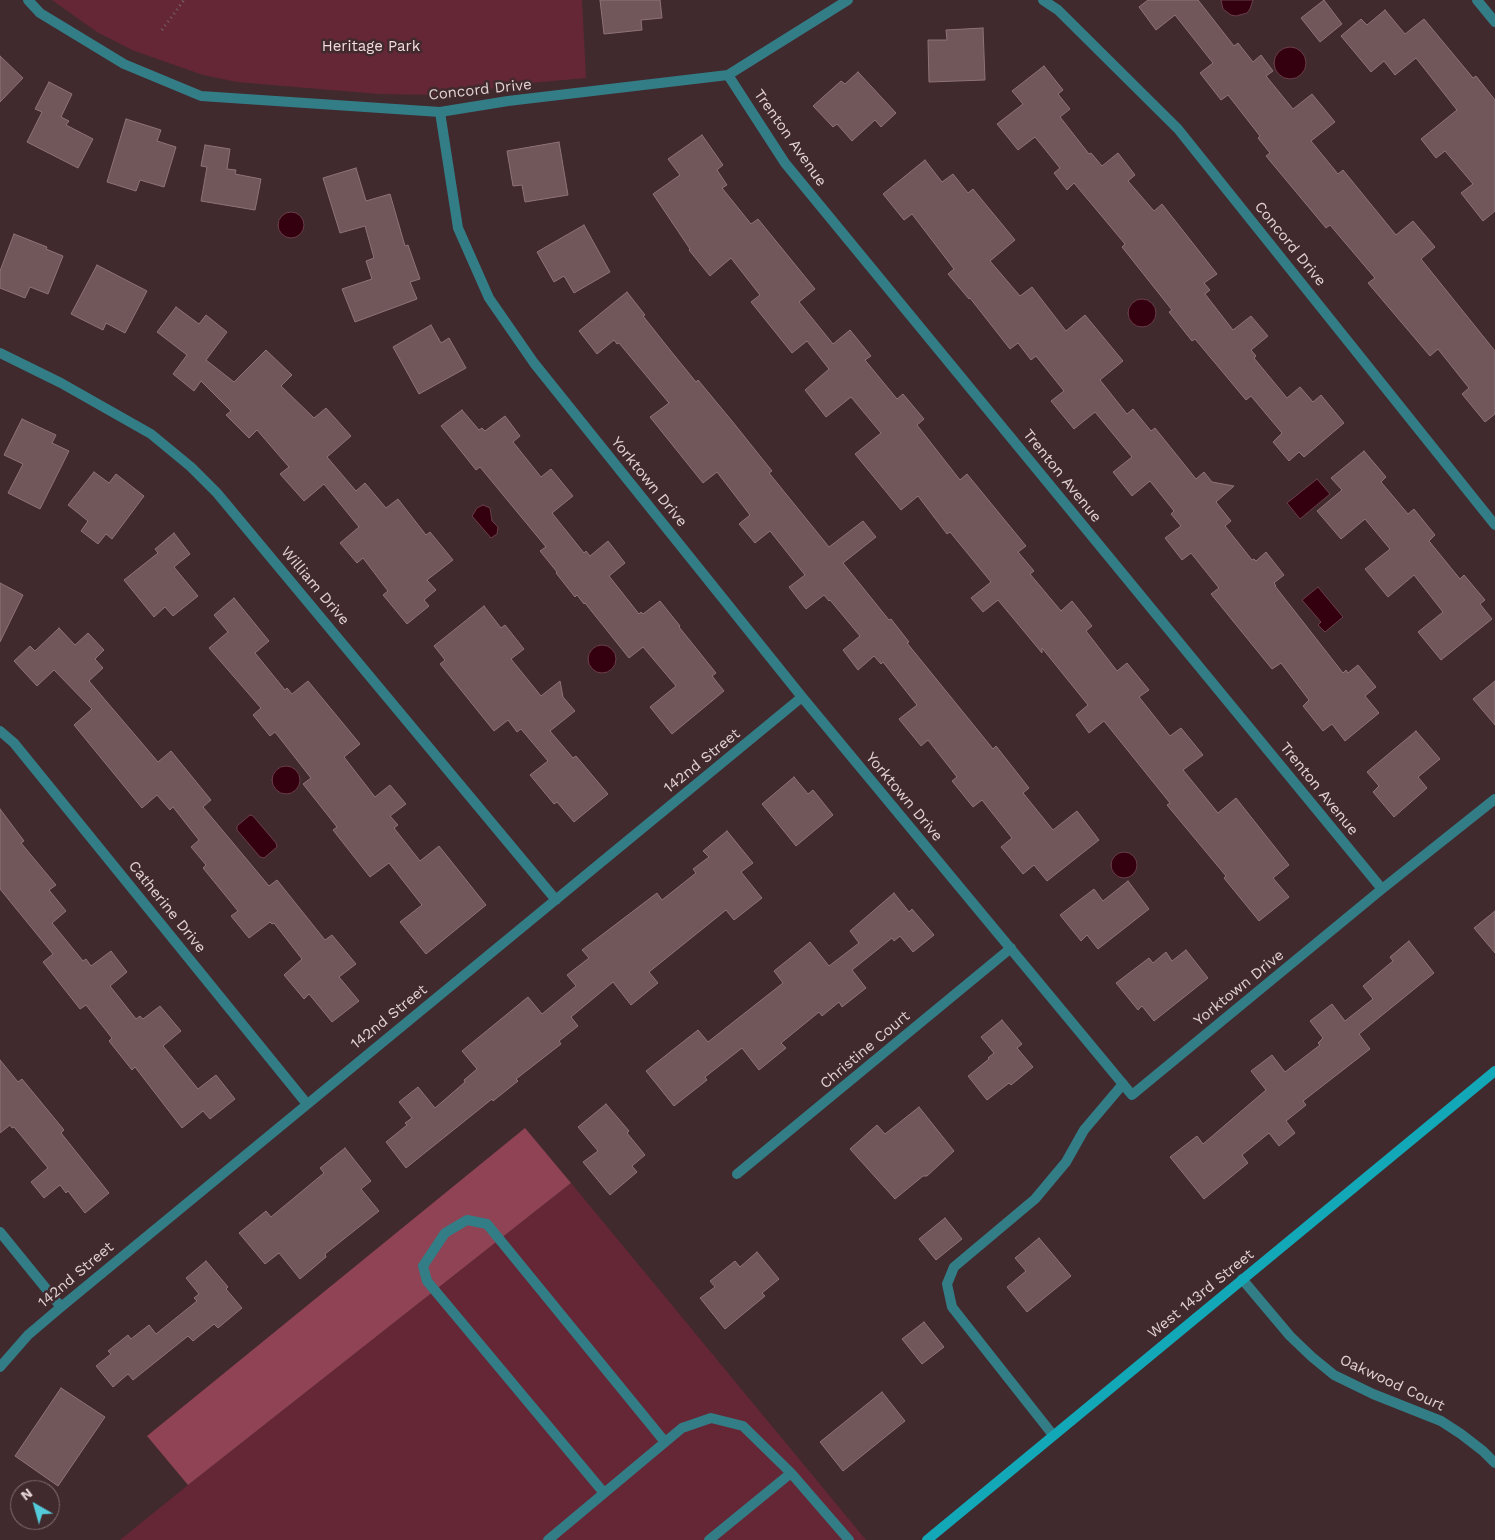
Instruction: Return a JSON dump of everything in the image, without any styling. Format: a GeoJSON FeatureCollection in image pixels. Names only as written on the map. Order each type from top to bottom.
{"type":"FeatureCollection","features":[{"type":"Feature","properties":{"kind":"main road","name":"West 143rd Street"},"geometry":{"type":"LineString","coordinates":[[927,1540],[1495,1071]]}},
{"type":"Feature","properties":{"kind":"street","name":"Concord Drive"},"geometry":{"type":"LineString","coordinates":[[28,0],[40,13],[124,64],[201,96],[440,112],[728,75],[848,0]]}},
{"type":"Feature","properties":{"kind":"street","name":"Concord Drive"},"geometry":{"type":"LineString","coordinates":[[1043,0],[1058,10],[1178,129],[1495,525]]}},
{"type":"Feature","properties":{"kind":"street"},"geometry":{"type":"LineString","coordinates":[[1477,0],[1495,22]]}},
{"type":"Feature","properties":{"kind":"street","name":"Trenton Avenue"},"geometry":{"type":"LineString","coordinates":[[728,75],[785,163],[1382,889]]}},
{"type":"Feature","properties":{"kind":"street","name":"Yorktown Drive"},"geometry":{"type":"LineString","coordinates":[[440,112],[458,228],[489,298],[534,362],[802,697],[1132,1095],[1382,889],[1495,799]]}},
{"type":"Feature","properties":{"kind":"street","name":"William Drive"},"geometry":{"type":"LineString","coordinates":[[0,353],[61,383],[151,434],[191,467],[217,492],[556,900]]}},
{"type":"Feature","properties":{"kind":"street","name":"142nd Street"},"geometry":{"type":"LineString","coordinates":[[0,1367],[28,1335],[802,697]]}},
{"type":"Feature","properties":{"kind":"street","name":"Catherine Drive"},"geometry":{"type":"LineString","coordinates":[[0,731],[14,743],[307,1104]]}},
{"type":"Feature","properties":{"kind":"street","name":"Christine Court"},"geometry":{"type":"LineString","coordinates":[[737,1174],[1011,948]]}},
{"type":"Feature","properties":{"kind":"street"},"geometry":{"type":"LineString","coordinates":[[1053,1435],[952,1307],[947,1284],[954,1267],[1034,1199],[1066,1162],[1084,1130],[1123,1084]]}},
{"type":"Feature","properties":{"kind":"street"},"geometry":{"type":"LineString","coordinates":[[604,1493],[427,1282],[423,1266],[445,1234],[467,1220],[487,1224],[666,1442]]}},
{"type":"Feature","properties":{"kind":"street"},"geometry":{"type":"LineString","coordinates":[[0,1232],[62,1307]]}},
{"type":"Feature","properties":{"kind":"street","name":"Oakwood Court"},"geometry":{"type":"LineString","coordinates":[[1242,1279],[1290,1336],[1334,1375],[1373,1394],[1441,1421],[1483,1451],[1495,1463]]}},
{"type":"Feature","properties":{"kind":"street"},"geometry":{"type":"LineString","coordinates":[[548,1540],[682,1428],[711,1418],[743,1426],[791,1473],[849,1540]]}},
{"type":"Feature","properties":{"kind":"street"},"geometry":{"type":"LineString","coordinates":[[709,1540],[791,1473]]}},
{"type":"Feature","properties":{"kind":"path"},"geometry":{"type":"LineString","coordinates":[[162,30],[184,0]]}},
{"type":"Feature","properties":{"kind":"green space","name":"Heritage Park"},"geometry":{"type":"Polygon","coordinates":[[[52,0],[582,0],[586,78],[519,84],[441,95],[378,94],[237,82],[203,75],[132,50],[97,32],[52,0]]]}},
{"type":"Feature","properties":{"kind":"green space"},"geometry":{"type":"Polygon","coordinates":[[[571,1183],[866,1540],[120,1540],[188,1485],[571,1183]]]}},
{"type":"Feature","properties":{"kind":"shaded area"},"geometry":{"type":"Polygon","coordinates":[[[1221,0],[1253,0],[1247,13],[1236,16],[1223,9],[1221,0]]]}},
{"type":"Feature","properties":{"kind":"shaded area"},"geometry":{"type":"Polygon","coordinates":[[[1290,47],[1301,52],[1306,63],[1301,74],[1290,79],[1279,74],[1274,63],[1279,52],[1290,47]]]}},
{"type":"Feature","properties":{"kind":"shaded area"},"geometry":{"type":"Polygon","coordinates":[[[291,212],[301,215],[304,225],[301,235],[291,238],[281,235],[278,225],[281,215],[291,212]]]}},
{"type":"Feature","properties":{"kind":"shaded area"},"geometry":{"type":"Polygon","coordinates":[[[1142,299],[1152,303],[1156,313],[1152,323],[1142,327],[1132,323],[1128,313],[1132,303],[1142,299]]]}},
{"type":"Feature","properties":{"kind":"shaded area"},"geometry":{"type":"Polygon","coordinates":[[[1317,479],[1330,494],[1300,519],[1287,503],[1317,479]]]}},
{"type":"Feature","properties":{"kind":"shaded area"},"geometry":{"type":"Polygon","coordinates":[[[483,505],[490,508],[492,521],[498,527],[497,534],[491,538],[472,516],[477,508],[483,505]]]}},
{"type":"Feature","properties":{"kind":"shaded area"},"geometry":{"type":"Polygon","coordinates":[[[1318,587],[1343,617],[1325,632],[1318,625],[1321,622],[1302,600],[1318,587]]]}},
{"type":"Feature","properties":{"kind":"shaded area"},"geometry":{"type":"Polygon","coordinates":[[[602,645],[612,649],[616,659],[612,669],[602,673],[592,669],[588,659],[592,649],[602,645]]]}},
{"type":"Feature","properties":{"kind":"shaded area"},"geometry":{"type":"Polygon","coordinates":[[[286,766],[296,770],[300,780],[296,790],[286,794],[276,790],[272,780],[276,770],[286,766]]]}},
{"type":"Feature","properties":{"kind":"shaded area"},"geometry":{"type":"Polygon","coordinates":[[[250,815],[253,816],[276,843],[277,847],[264,858],[260,857],[237,830],[237,826],[250,815]]]}},
{"type":"Feature","properties":{"kind":"shaded area"},"geometry":{"type":"Polygon","coordinates":[[[1124,852],[1133,856],[1137,865],[1133,874],[1124,878],[1115,874],[1111,865],[1115,856],[1124,852]]]}},
{"type":"Feature","properties":{"kind":"shaded area"},"geometry":{"type":"Polygon","coordinates":[[[525,1128],[571,1183],[188,1485],[147,1436],[525,1128]]]}},
{"type":"Feature","properties":{"kind":"building"},"geometry":{"type":"Polygon","coordinates":[[[600,0],[660,0],[662,18],[641,20],[642,30],[604,34],[600,0]]]}},
{"type":"Feature","properties":{"kind":"building"},"geometry":{"type":"Polygon","coordinates":[[[1148,0],[1198,0],[1234,46],[1238,43],[1253,62],[1261,55],[1273,71],[1266,76],[1293,109],[1312,94],[1335,122],[1311,141],[1338,174],[1343,170],[1396,235],[1413,221],[1435,247],[1421,259],[1495,351],[1495,414],[1485,422],[1462,394],[1469,388],[1438,349],[1430,356],[1368,283],[1375,278],[1330,225],[1326,228],[1266,156],[1270,153],[1258,138],[1260,136],[1228,95],[1221,100],[1200,73],[1213,63],[1175,15],[1156,30],[1139,7],[1148,0]]]}},
{"type":"Feature","properties":{"kind":"building"},"geometry":{"type":"Polygon","coordinates":[[[1324,0],[1342,24],[1320,42],[1301,18],[1324,0]]]}},
{"type":"Feature","properties":{"kind":"building"},"geometry":{"type":"Polygon","coordinates":[[[1385,10],[1405,34],[1424,19],[1473,78],[1476,76],[1495,100],[1495,211],[1483,221],[1461,193],[1473,184],[1445,151],[1436,158],[1421,139],[1457,110],[1416,58],[1395,75],[1384,61],[1371,72],[1341,36],[1361,19],[1367,25],[1385,10]]]}},
{"type":"Feature","properties":{"kind":"building"},"geometry":{"type":"Polygon","coordinates":[[[983,28],[985,80],[929,82],[928,40],[947,40],[946,30],[983,28]]]}},
{"type":"Feature","properties":{"kind":"building"},"geometry":{"type":"Polygon","coordinates":[[[0,56],[23,78],[0,102],[0,56]]]}},
{"type":"Feature","properties":{"kind":"building"},"geometry":{"type":"Polygon","coordinates":[[[1044,66],[1063,90],[1058,94],[1070,109],[1060,117],[1089,154],[1091,153],[1102,166],[1118,153],[1135,175],[1128,181],[1154,211],[1162,204],[1217,274],[1204,283],[1210,290],[1205,294],[1233,330],[1251,316],[1268,336],[1251,350],[1256,356],[1254,358],[1287,398],[1300,387],[1313,402],[1321,395],[1344,423],[1304,457],[1299,452],[1289,461],[1273,442],[1282,433],[1251,396],[1246,400],[1195,339],[1192,341],[1169,312],[1172,310],[1122,247],[1125,244],[1074,183],[1067,190],[1054,173],[1060,168],[1035,137],[1018,150],[997,124],[1023,104],[1012,91],[1044,66]]]}},
{"type":"Feature","properties":{"kind":"building"},"geometry":{"type":"Polygon","coordinates":[[[858,72],[896,113],[881,127],[875,120],[852,141],[837,124],[833,127],[813,106],[841,81],[845,84],[858,72]]]}},
{"type":"Feature","properties":{"kind":"building"},"geometry":{"type":"Polygon","coordinates":[[[49,82],[72,94],[61,117],[69,121],[66,125],[93,139],[78,168],[27,142],[42,112],[35,109],[49,82]]]}},
{"type":"Feature","properties":{"kind":"building"},"geometry":{"type":"Polygon","coordinates":[[[126,119],[161,130],[157,141],[176,147],[164,187],[140,180],[136,191],[107,182],[126,119]]]}},
{"type":"Feature","properties":{"kind":"building"},"geometry":{"type":"Polygon","coordinates":[[[702,135],[723,165],[717,170],[727,185],[722,188],[751,224],[758,219],[815,289],[799,302],[833,344],[850,330],[871,356],[865,360],[897,399],[903,394],[924,419],[917,425],[960,480],[967,474],[1026,546],[1018,552],[1034,571],[1030,574],[1061,611],[1072,601],[1092,626],[1086,631],[1117,671],[1127,663],[1149,690],[1139,697],[1170,736],[1181,728],[1203,755],[1183,770],[1218,813],[1236,798],[1289,865],[1273,878],[1289,897],[1259,921],[1224,878],[1226,876],[1167,805],[1170,803],[1104,721],[1089,733],[1076,715],[1088,705],[1042,648],[1042,653],[998,600],[983,612],[971,598],[991,582],[950,532],[947,534],[918,496],[901,510],[855,454],[881,433],[851,397],[826,417],[805,390],[829,369],[807,341],[792,353],[751,302],[760,295],[731,258],[710,276],[689,250],[653,194],[680,175],[668,159],[702,135]]]}},
{"type":"Feature","properties":{"kind":"building"},"geometry":{"type":"Polygon","coordinates":[[[559,142],[568,195],[525,202],[522,185],[513,186],[507,151],[559,142]]]}},
{"type":"Feature","properties":{"kind":"building"},"geometry":{"type":"Polygon","coordinates":[[[205,145],[230,149],[227,169],[236,170],[235,174],[261,179],[255,210],[201,201],[207,167],[201,166],[205,145]]]}},
{"type":"Feature","properties":{"kind":"building"},"geometry":{"type":"Polygon","coordinates":[[[925,160],[942,182],[953,174],[968,193],[973,189],[1015,240],[990,261],[1020,296],[1032,287],[1066,331],[1085,315],[1123,361],[1100,380],[1127,414],[1133,409],[1151,431],[1155,428],[1196,479],[1204,472],[1212,482],[1234,486],[1216,502],[1231,521],[1225,526],[1252,560],[1256,561],[1266,552],[1284,575],[1274,583],[1275,586],[1343,673],[1346,670],[1348,673],[1358,665],[1376,687],[1365,696],[1379,713],[1345,741],[1332,724],[1323,731],[1303,706],[1309,700],[1281,663],[1272,669],[1211,594],[1219,588],[1191,553],[1182,560],[1165,538],[1181,526],[1171,514],[1174,511],[1150,481],[1132,496],[1113,472],[1132,457],[1095,412],[1074,429],[1051,401],[1064,391],[1036,356],[1031,360],[1018,343],[1010,349],[970,298],[948,274],[954,269],[912,214],[904,220],[883,194],[925,160]]]}},
{"type":"Feature","properties":{"kind":"building"},"geometry":{"type":"Polygon","coordinates":[[[356,168],[366,201],[390,194],[405,246],[408,245],[420,279],[410,282],[417,299],[355,322],[342,289],[372,279],[366,261],[374,258],[365,226],[340,233],[323,178],[356,168]]]}},
{"type":"Feature","properties":{"kind":"building"},"geometry":{"type":"Polygon","coordinates":[[[584,225],[610,272],[574,293],[564,276],[554,282],[537,252],[584,225]]]}},
{"type":"Feature","properties":{"kind":"building"},"geometry":{"type":"Polygon","coordinates":[[[14,234],[47,247],[46,249],[63,256],[48,294],[30,287],[25,298],[0,288],[0,271],[14,234]]]}},
{"type":"Feature","properties":{"kind":"building"},"geometry":{"type":"Polygon","coordinates":[[[97,265],[147,291],[125,333],[106,323],[103,330],[71,314],[97,265]]]}},
{"type":"Feature","properties":{"kind":"building"},"geometry":{"type":"Polygon","coordinates":[[[627,292],[670,350],[696,382],[698,380],[772,471],[769,473],[829,547],[863,521],[876,537],[843,563],[889,620],[891,619],[909,642],[907,643],[993,749],[996,746],[1029,788],[1023,793],[1053,830],[1077,811],[1099,840],[1047,881],[1034,865],[1023,874],[1001,847],[1012,838],[982,800],[973,807],[952,781],[957,777],[928,740],[921,746],[899,719],[917,705],[883,662],[881,664],[874,656],[858,670],[843,650],[860,636],[830,600],[824,595],[806,609],[789,587],[805,575],[770,531],[755,543],[739,524],[750,515],[717,472],[703,483],[650,417],[669,403],[619,343],[617,344],[614,340],[597,354],[579,331],[627,292]]]}},
{"type":"Feature","properties":{"kind":"building"},"geometry":{"type":"Polygon","coordinates":[[[176,307],[199,324],[206,315],[227,332],[206,360],[234,382],[266,350],[292,375],[281,386],[314,418],[326,408],[351,436],[327,457],[356,491],[365,483],[386,508],[398,499],[426,535],[430,532],[453,560],[427,580],[436,590],[424,600],[429,606],[407,624],[383,595],[388,591],[363,558],[357,563],[340,543],[359,527],[324,484],[304,501],[280,474],[289,467],[257,430],[249,438],[226,415],[231,411],[201,381],[194,391],[173,374],[187,355],[157,332],[176,307]]]}},
{"type":"Feature","properties":{"kind":"building"},"geometry":{"type":"Polygon","coordinates":[[[431,325],[441,343],[449,338],[466,368],[419,394],[393,347],[431,325]]]}},
{"type":"Feature","properties":{"kind":"building"},"geometry":{"type":"Polygon","coordinates":[[[462,410],[479,430],[482,428],[485,431],[505,416],[520,436],[513,442],[541,477],[551,469],[573,496],[552,513],[584,553],[586,551],[590,556],[608,541],[625,563],[609,576],[639,614],[641,612],[643,614],[660,601],[716,673],[712,676],[724,691],[672,734],[650,707],[676,686],[643,647],[629,658],[585,603],[577,595],[575,597],[556,573],[540,551],[546,547],[480,467],[476,470],[441,426],[462,410]]]}},
{"type":"Feature","properties":{"kind":"building"},"geometry":{"type":"Polygon","coordinates":[[[22,419],[56,435],[52,443],[69,451],[40,509],[8,493],[23,464],[4,455],[22,419]]]}},
{"type":"Feature","properties":{"kind":"building"},"geometry":{"type":"Polygon","coordinates":[[[1364,451],[1386,477],[1381,482],[1408,514],[1414,509],[1435,535],[1429,541],[1460,579],[1464,575],[1485,600],[1480,604],[1492,619],[1441,660],[1418,632],[1443,612],[1414,575],[1388,597],[1365,569],[1390,549],[1365,519],[1341,539],[1317,511],[1342,490],[1331,478],[1364,451]]]}},
{"type":"Feature","properties":{"kind":"building"},"geometry":{"type":"Polygon","coordinates":[[[94,472],[109,483],[116,474],[144,496],[112,539],[106,534],[98,544],[81,531],[88,521],[68,505],[94,472]]]}},
{"type":"Feature","properties":{"kind":"building"},"geometry":{"type":"Polygon","coordinates":[[[174,533],[190,554],[174,567],[198,596],[173,616],[165,607],[154,617],[124,580],[158,553],[155,549],[174,533]]]}},
{"type":"Feature","properties":{"kind":"building"},"geometry":{"type":"Polygon","coordinates":[[[0,583],[23,595],[0,642],[0,583]]]}},
{"type":"Feature","properties":{"kind":"building"},"geometry":{"type":"Polygon","coordinates":[[[234,598],[269,641],[255,653],[285,690],[287,688],[292,694],[308,681],[360,744],[344,757],[375,797],[390,785],[406,804],[390,816],[398,825],[394,828],[420,861],[439,846],[486,905],[426,954],[400,922],[422,905],[389,863],[370,877],[333,830],[337,827],[303,784],[311,778],[275,732],[270,736],[253,715],[261,708],[209,648],[228,632],[214,615],[234,598]]]}},
{"type":"Feature","properties":{"kind":"building"},"geometry":{"type":"Polygon","coordinates":[[[484,606],[501,628],[505,625],[524,649],[511,659],[541,696],[560,681],[563,697],[575,711],[550,731],[573,758],[576,756],[608,794],[574,822],[557,802],[554,804],[530,775],[548,761],[521,729],[517,732],[508,720],[494,731],[440,664],[445,660],[434,646],[484,606]]]}},
{"type":"Feature","properties":{"kind":"building"},"geometry":{"type":"Polygon","coordinates":[[[59,628],[75,645],[88,633],[104,650],[95,659],[103,668],[89,681],[158,762],[171,751],[211,800],[203,807],[269,886],[277,880],[325,940],[332,935],[356,964],[339,977],[359,1001],[332,1022],[309,994],[304,999],[284,975],[302,959],[274,923],[270,922],[249,938],[231,916],[238,911],[203,868],[206,865],[191,847],[199,840],[173,807],[170,810],[157,795],[142,808],[74,725],[92,709],[54,670],[37,686],[14,661],[30,646],[35,651],[59,628]]]}},
{"type":"Feature","properties":{"kind":"building"},"geometry":{"type":"Polygon","coordinates":[[[1495,681],[1495,725],[1473,699],[1495,681]]]}},
{"type":"Feature","properties":{"kind":"building"},"geometry":{"type":"Polygon","coordinates":[[[1416,731],[1440,759],[1418,777],[1427,788],[1394,817],[1373,792],[1379,786],[1367,772],[1416,731]]]}},
{"type":"Feature","properties":{"kind":"building"},"geometry":{"type":"Polygon","coordinates":[[[794,777],[808,794],[813,790],[833,815],[796,846],[762,804],[794,777]]]}},
{"type":"Feature","properties":{"kind":"building"},"geometry":{"type":"Polygon","coordinates":[[[0,809],[24,841],[21,843],[56,885],[49,890],[66,911],[52,923],[83,961],[86,959],[91,966],[111,951],[127,972],[110,986],[136,1019],[140,1016],[143,1019],[160,1006],[181,1031],[163,1046],[198,1089],[216,1075],[235,1099],[210,1119],[203,1111],[182,1128],[135,1067],[132,1070],[109,1041],[112,1038],[86,1005],[80,1009],[43,962],[53,954],[0,889],[0,809]]]}},
{"type":"Feature","properties":{"kind":"building"},"geometry":{"type":"Polygon","coordinates":[[[727,831],[753,863],[741,872],[762,898],[734,920],[726,910],[649,972],[658,983],[631,1005],[613,982],[571,1017],[578,1026],[559,1041],[561,1044],[516,1079],[518,1081],[493,1101],[492,1099],[406,1168],[386,1142],[407,1125],[405,1123],[412,1118],[399,1102],[418,1087],[435,1108],[477,1069],[462,1051],[528,997],[542,1014],[576,986],[567,975],[589,958],[582,950],[657,893],[662,900],[696,873],[693,869],[709,857],[703,851],[727,831]]]}},
{"type":"Feature","properties":{"kind":"building"},"geometry":{"type":"Polygon","coordinates":[[[1128,881],[1149,909],[1098,949],[1087,935],[1081,941],[1060,915],[1094,889],[1103,901],[1128,881]]]}},
{"type":"Feature","properties":{"kind":"building"},"geometry":{"type":"Polygon","coordinates":[[[894,893],[909,912],[912,909],[934,935],[913,952],[900,936],[894,941],[892,938],[852,970],[866,988],[842,1007],[839,1002],[822,1016],[819,1012],[781,1043],[786,1048],[759,1070],[742,1048],[705,1077],[707,1080],[674,1106],[646,1071],[698,1030],[708,1042],[783,983],[774,971],[810,942],[829,966],[859,943],[850,931],[894,893]]]}},
{"type":"Feature","properties":{"kind":"building"},"geometry":{"type":"Polygon","coordinates":[[[1495,911],[1495,953],[1474,928],[1495,911]]]}},
{"type":"Feature","properties":{"kind":"building"},"geometry":{"type":"Polygon","coordinates":[[[1409,941],[1434,973],[1359,1034],[1370,1049],[1303,1101],[1306,1105],[1286,1121],[1295,1133],[1279,1146],[1269,1133],[1242,1155],[1248,1163],[1204,1199],[1170,1157],[1197,1136],[1203,1144],[1266,1090],[1251,1071],[1272,1055],[1285,1072],[1320,1045],[1318,1043],[1323,1038],[1310,1021],[1332,1004],[1345,1021],[1373,999],[1363,986],[1393,961],[1390,957],[1409,941]]]}},
{"type":"Feature","properties":{"kind":"building"},"geometry":{"type":"Polygon","coordinates":[[[1186,950],[1208,978],[1154,1021],[1142,1006],[1138,1010],[1116,983],[1149,958],[1153,963],[1166,952],[1172,961],[1186,950]]]}},
{"type":"Feature","properties":{"kind":"building"},"geometry":{"type":"Polygon","coordinates":[[[1002,1020],[1022,1044],[1017,1048],[1033,1067],[1011,1085],[1009,1083],[987,1100],[968,1076],[994,1053],[981,1037],[1002,1020]]]}},
{"type":"Feature","properties":{"kind":"building"},"geometry":{"type":"Polygon","coordinates":[[[0,1060],[18,1082],[22,1079],[64,1130],[61,1133],[109,1193],[85,1213],[68,1191],[66,1193],[60,1185],[44,1198],[31,1182],[48,1168],[14,1127],[12,1128],[10,1125],[0,1133],[0,1060]]]}},
{"type":"Feature","properties":{"kind":"building"},"geometry":{"type":"Polygon","coordinates":[[[606,1104],[629,1131],[627,1133],[645,1155],[632,1166],[637,1172],[610,1195],[583,1162],[598,1151],[578,1127],[606,1104]]]}},
{"type":"Feature","properties":{"kind":"building"},"geometry":{"type":"Polygon","coordinates":[[[919,1107],[954,1151],[927,1176],[923,1176],[895,1199],[850,1149],[877,1125],[885,1134],[919,1107]]]}},
{"type":"Feature","properties":{"kind":"building"},"geometry":{"type":"Polygon","coordinates":[[[345,1148],[371,1181],[361,1189],[379,1211],[325,1254],[326,1257],[300,1279],[279,1253],[265,1264],[239,1233],[266,1211],[271,1217],[324,1173],[320,1168],[345,1148]]]}},
{"type":"Feature","properties":{"kind":"building"},"geometry":{"type":"Polygon","coordinates":[[[945,1218],[962,1239],[936,1260],[919,1239],[945,1218]]]}},
{"type":"Feature","properties":{"kind":"building"},"geometry":{"type":"Polygon","coordinates":[[[1039,1238],[1071,1276],[1027,1312],[1007,1287],[1026,1271],[1015,1258],[1039,1238]]]}},
{"type":"Feature","properties":{"kind":"building"},"geometry":{"type":"Polygon","coordinates":[[[757,1252],[779,1279],[762,1293],[765,1296],[725,1329],[700,1298],[715,1287],[710,1281],[735,1261],[740,1267],[757,1252]]]}},
{"type":"Feature","properties":{"kind":"building"},"geometry":{"type":"Polygon","coordinates":[[[206,1261],[228,1287],[226,1289],[242,1308],[218,1328],[214,1324],[193,1341],[188,1336],[133,1380],[128,1374],[113,1387],[96,1366],[111,1354],[108,1351],[128,1335],[131,1339],[149,1325],[156,1334],[197,1301],[194,1298],[199,1294],[186,1278],[206,1261]]]}},
{"type":"Feature","properties":{"kind":"building"},"geometry":{"type":"Polygon","coordinates":[[[924,1322],[944,1347],[922,1364],[902,1339],[924,1322]]]}},
{"type":"Feature","properties":{"kind":"building"},"geometry":{"type":"Polygon","coordinates":[[[61,1388],[105,1417],[60,1483],[60,1480],[49,1480],[15,1456],[61,1388]]]}},
{"type":"Feature","properties":{"kind":"building"},"geometry":{"type":"Polygon","coordinates":[[[882,1392],[905,1421],[843,1471],[820,1442],[882,1392]]]}}]}
